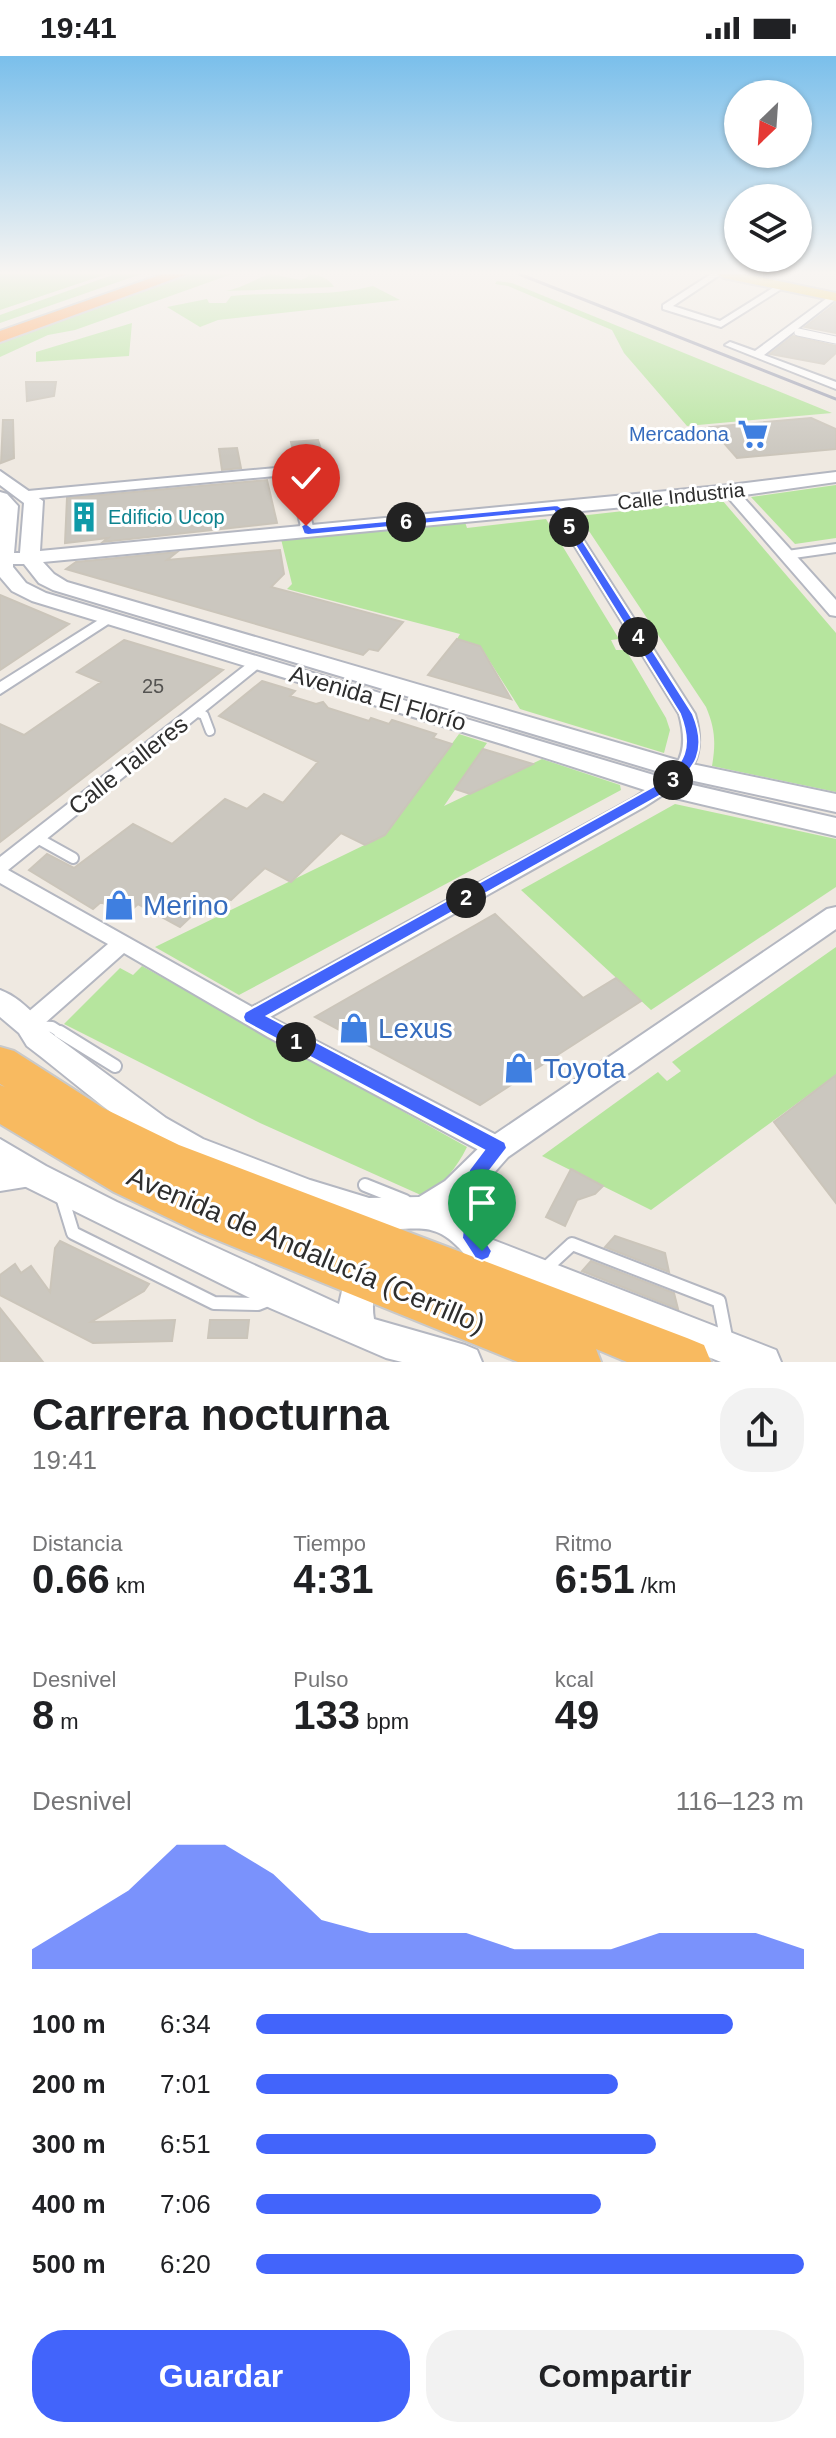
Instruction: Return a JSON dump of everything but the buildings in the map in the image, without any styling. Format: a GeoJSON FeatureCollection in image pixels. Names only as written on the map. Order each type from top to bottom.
{"type":"FeatureCollection","features":[{"type":"Feature","properties":{"kind":"highway","name":"Avenida de Andalucía (Cerrillo)"},"geometry":{"type":"LineString","coordinates":[[0,1063],[89,1121],[164,1158],[388,1235],[577,1362]]}},
{"type":"Feature","properties":{"kind":"highway","name":"Avenida de Andalucía (Cerrillo)"},"geometry":{"type":"LineString","coordinates":[[0,1103],[129,1178],[215,1218],[388,1235]]}},
{"type":"Feature","properties":{"kind":"highway","name":"Avenida de Andalucía (Cerrillo)"},"geometry":{"type":"LineString","coordinates":[[473,1290],[714,1347]]}},
{"type":"Feature","properties":{"kind":"main road"},"geometry":{"type":"LineString","coordinates":[[0,476],[11,499],[1,559]]}},
{"type":"Feature","properties":{"kind":"main road","name":"Calle Industria"},"geometry":{"type":"LineString","coordinates":[[1,559],[29,559],[557,508],[836,477]]}},
{"type":"Feature","properties":{"kind":"main road"},"geometry":{"type":"LineString","coordinates":[[11,499],[34,501],[29,559]]}},
{"type":"Feature","properties":{"kind":"main road","name":"Avenida El Florío"},"geometry":{"type":"LineString","coordinates":[[1,559],[3,568],[19,587],[39,597],[117,611],[685,771],[836,803]]}},
{"type":"Feature","properties":{"kind":"main road","name":"Avenida El Florío"},"geometry":{"type":"LineString","coordinates":[[29,559],[37,573],[46,580],[117,611]]}},
{"type":"Feature","properties":{"kind":"main road","name":"Avenida El Florío"},"geometry":{"type":"LineString","coordinates":[[265,655],[663,787],[836,827]]}},
{"type":"Feature","properties":{"kind":"street"},"geometry":{"type":"LineString","coordinates":[[757,355],[784,335]]}},
{"type":"Feature","properties":{"kind":"street"},"geometry":{"type":"LineString","coordinates":[[812,335],[836,340]]}},
{"type":"Feature","properties":{"kind":"street"},"geometry":{"type":"LineString","coordinates":[[730,345],[836,386]]}},
{"type":"Feature","properties":{"kind":"street"},"geometry":{"type":"LineString","coordinates":[[822,381],[836,369]]}},
{"type":"Feature","properties":{"kind":"street"},"geometry":{"type":"LineString","coordinates":[[11,499],[287,471],[294,474],[308,531]]}},
{"type":"Feature","properties":{"kind":"street"},"geometry":{"type":"LineString","coordinates":[[730,491],[836,611]]}},
{"type":"Feature","properties":{"kind":"street"},"geometry":{"type":"LineString","coordinates":[[252,1017],[663,787],[685,771],[694,740],[687,714],[557,508]]}},
{"type":"Feature","properties":{"kind":"street"},"geometry":{"type":"LineString","coordinates":[[787,555],[836,548]]}},
{"type":"Feature","properties":{"kind":"street"},"geometry":{"type":"LineString","coordinates":[[0,689],[117,611]]}},
{"type":"Feature","properties":{"kind":"street","name":"Calle Talleres"},"geometry":{"type":"LineString","coordinates":[[0,867],[265,655]]}},
{"type":"Feature","properties":{"kind":"street"},"geometry":{"type":"LineString","coordinates":[[0,876],[8,877],[123,942],[488,1159]]}},
{"type":"Feature","properties":{"kind":"street"},"geometry":{"type":"LineString","coordinates":[[360,1329],[355,1306],[388,1235],[456,1191],[488,1159],[836,916]]}},
{"type":"Feature","properties":{"kind":"street"},"geometry":{"type":"LineString","coordinates":[[28,1025],[123,942]]}},
{"type":"Feature","properties":{"kind":"street","name":"Avenida de Andalucía (Cerrillo)"},"geometry":{"type":"LineString","coordinates":[[0,1001],[28,1025],[37,1038],[156,1127],[193,1148],[369,1213],[388,1235],[448,1221],[473,1290]]}},
{"type":"Feature","properties":{"kind":"street","name":"Avenida de Andalucía (Cerrillo)"},"geometry":{"type":"LineString","coordinates":[[0,1152],[47,1182],[282,1296],[406,1348],[431,1352],[473,1290],[544,1270],[714,1347],[764,1362]]}},
{"type":"Feature","properties":{"kind":"street"},"geometry":{"type":"LineString","coordinates":[[473,1290],[488,1159]]}},
{"type":"Feature","properties":{"kind":"street"},"geometry":{"type":"LineString","coordinates":[[0,1180],[47,1182]]}},
{"type":"Feature","properties":{"kind":"street"},"geometry":{"type":"LineString","coordinates":[[241,1187],[295,1188]]}},
{"type":"Feature","properties":{"kind":"lane"},"geometry":{"type":"LineString","coordinates":[[195,712],[204,715],[210,731]]}},
{"type":"Feature","properties":{"kind":"lane"},"geometry":{"type":"LineString","coordinates":[[36,838],[73,858]]}},
{"type":"Feature","properties":{"kind":"lane"},"geometry":{"type":"LineString","coordinates":[[28,1025],[52,1027],[115,1066]]}},
{"type":"Feature","properties":{"kind":"lane"},"geometry":{"type":"LineString","coordinates":[[365,1185],[388,1235]]}},
{"type":"Feature","properties":{"kind":"green space"},"geometry":{"type":"Polygon","coordinates":[[[23,335],[48,335],[0,357],[0,343],[23,335]]]}},
{"type":"Feature","properties":{"kind":"green space"},"geometry":{"type":"Polygon","coordinates":[[[92,335],[131,335],[129,356],[36,362],[36,352],[92,335]]]}},
{"type":"Feature","properties":{"kind":"green space"},"geometry":{"type":"Polygon","coordinates":[[[615,335],[640,335],[832,413],[687,426],[624,353],[615,335]]]}},
{"type":"Feature","properties":{"kind":"green space"},"geometry":{"type":"Polygon","coordinates":[[[836,485],[836,538],[795,544],[751,497],[836,485]]]}},
{"type":"Feature","properties":{"kind":"green space"},"geometry":{"type":"Polygon","coordinates":[[[722,500],[836,633],[836,792],[712,766],[714,736],[706,707],[579,516],[722,500]]]}},
{"type":"Feature","properties":{"kind":"green space"},"geometry":{"type":"Polygon","coordinates":[[[546,519],[619,639],[611,640],[616,650],[626,650],[666,718],[670,730],[664,753],[520,709],[480,646],[457,639],[460,634],[287,589],[292,584],[281,539],[447,523],[465,522],[467,528],[546,519]]]}},
{"type":"Feature","properties":{"kind":"green space"},"geometry":{"type":"Polygon","coordinates":[[[459,734],[487,743],[444,806],[542,759],[620,785],[621,790],[239,995],[155,947],[385,835],[459,734]]]}},
{"type":"Feature","properties":{"kind":"green space"},"geometry":{"type":"Polygon","coordinates":[[[675,804],[836,839],[836,887],[651,1010],[521,890],[675,804]]]}},
{"type":"Feature","properties":{"kind":"green space"},"geometry":{"type":"Polygon","coordinates":[[[836,947],[836,1075],[651,1210],[542,1156],[658,1072],[667,1081],[681,1071],[672,1062],[836,947]]]}},
{"type":"Feature","properties":{"kind":"green space"},"geometry":{"type":"Polygon","coordinates":[[[142,966],[467,1147],[463,1155],[443,1181],[423,1196],[260,1123],[64,1024],[120,968],[133,975],[142,966]]]}},
{"type":"Feature","properties":{"kind":"railway"},"geometry":{"type":"LineString","coordinates":[[674,335],[836,399]]}},
{"type":"Feature","properties":{"kind":"place","name":"Mercadona"},"geometry":{"type":"Point","coordinates":[753,434]}},
{"type":"Feature","properties":{"kind":"place","name":"Edificio Ucop"},"geometry":{"type":"Point","coordinates":[84,517]}},
{"type":"Feature","properties":{"kind":"place","name":"Merino"},"geometry":{"type":"Point","coordinates":[119,905]}},
{"type":"Feature","properties":{"kind":"place","name":"Lexus"},"geometry":{"type":"Point","coordinates":[354,1028]}},
{"type":"Feature","properties":{"kind":"place","name":"Toyota"},"geometry":{"type":"Point","coordinates":[519,1068]}},
{"type":"Feature","properties":{"kind":"route"},"geometry":{"type":"LineString","coordinates":[[306,526],[308,531],[557,508],[687,714],[692,727],[692,755],[685,771],[663,787],[252,1017],[498,1148],[478,1170],[472,1238],[482,1251]]}}]}
